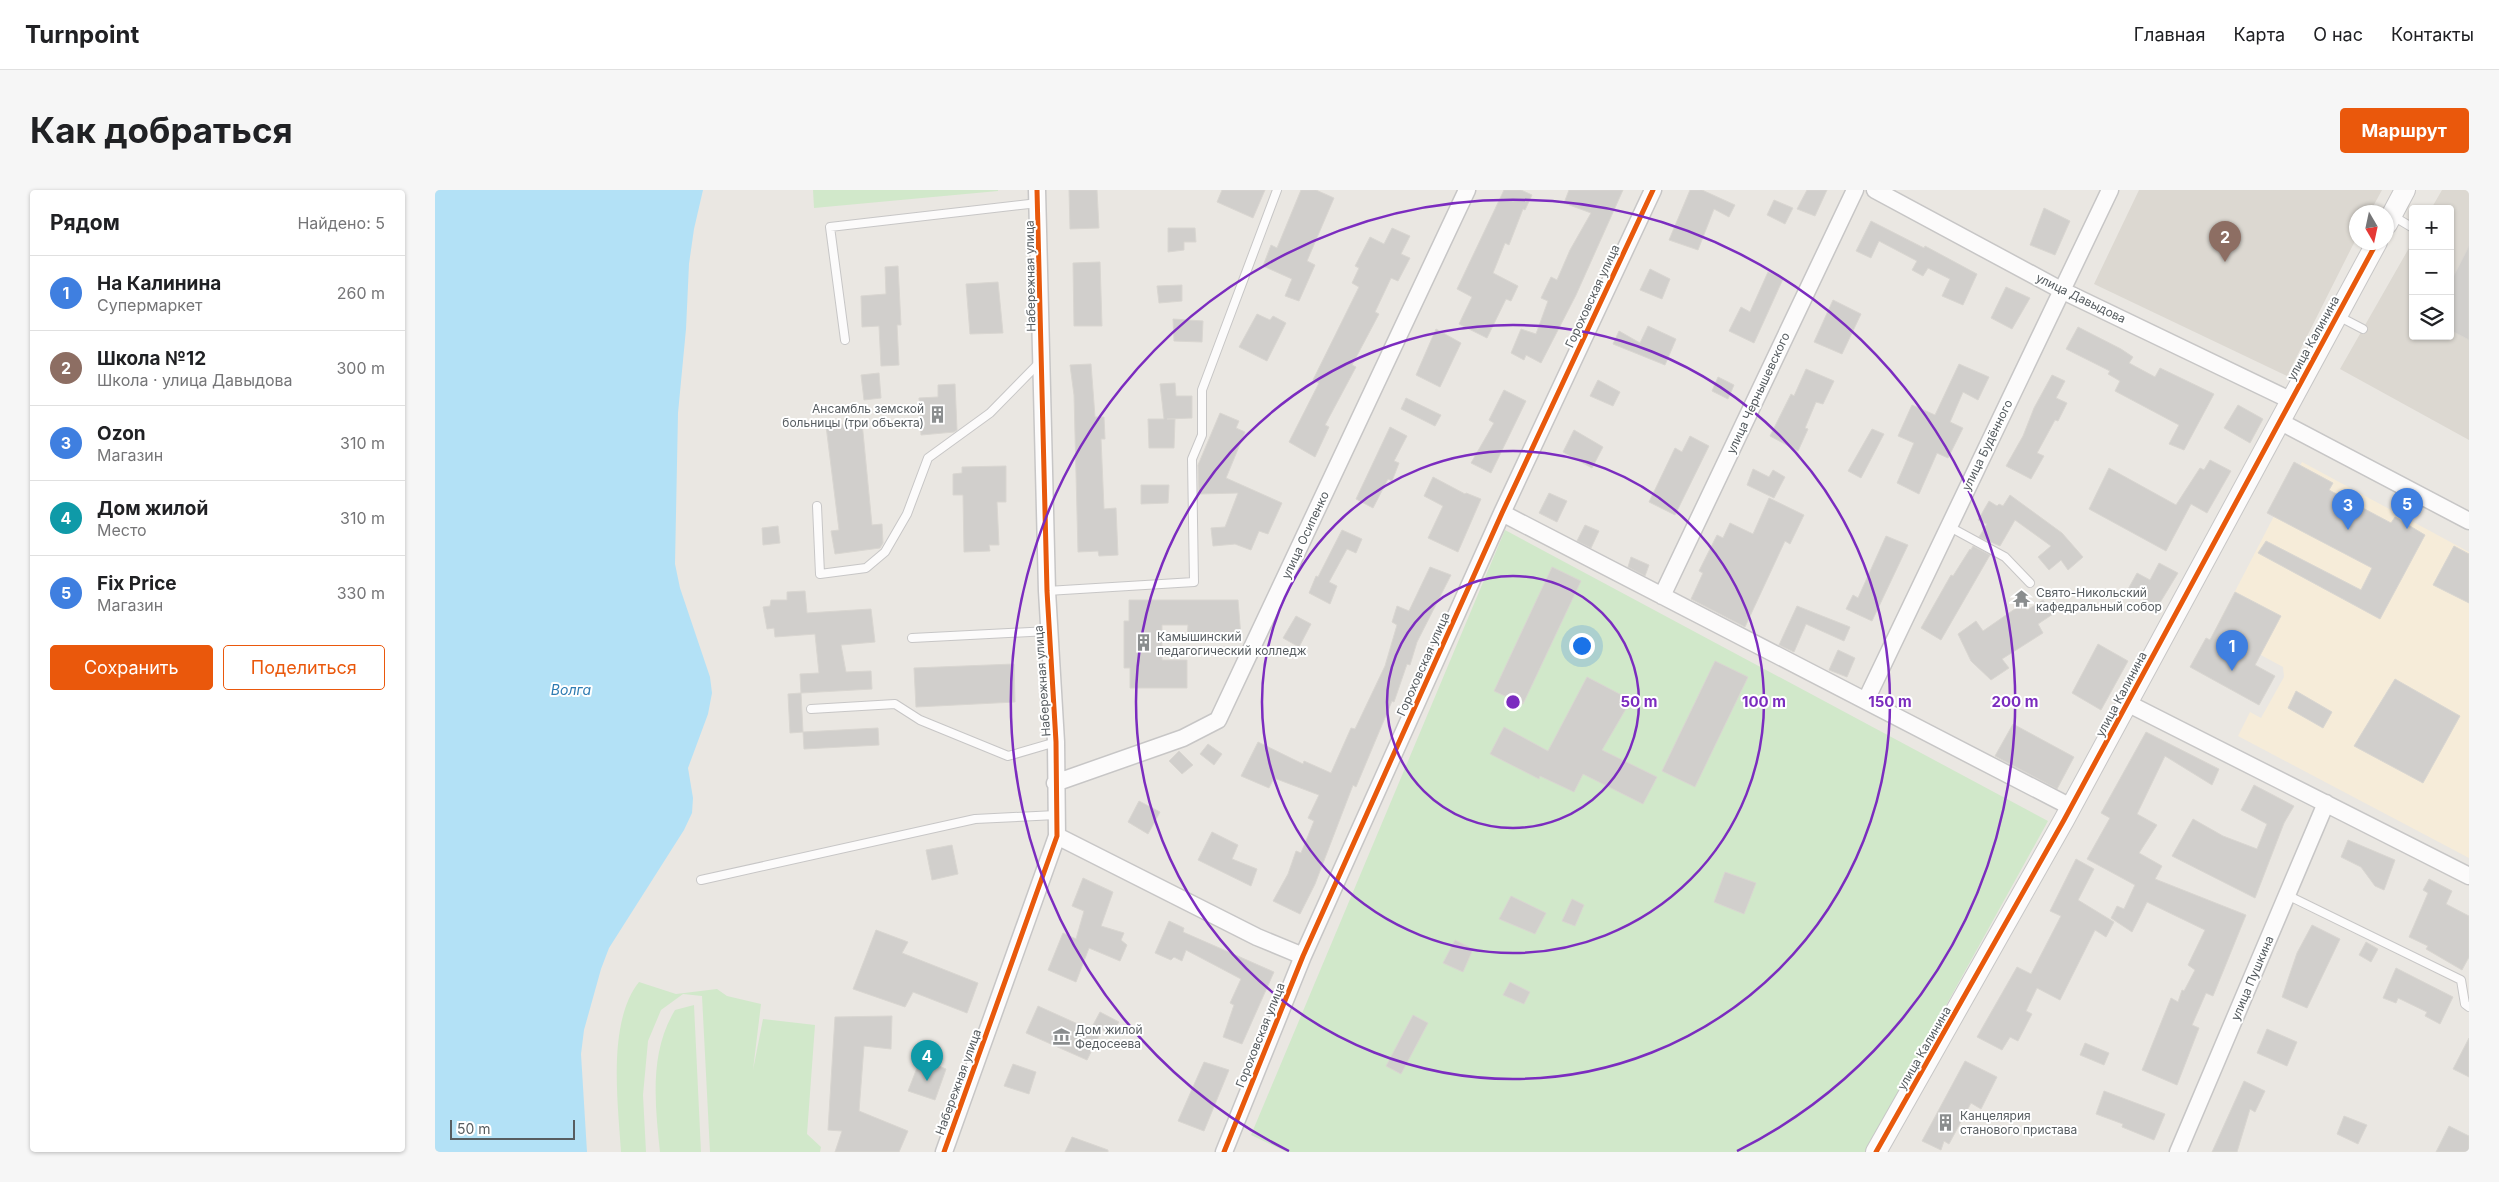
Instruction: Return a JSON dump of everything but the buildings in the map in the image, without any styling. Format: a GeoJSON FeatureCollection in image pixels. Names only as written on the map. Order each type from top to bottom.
{"type":"FeatureCollection","features":[{"type":"Feature","properties":{"kind":"street","name":"улица Осипенко"},"geometry":{"type":"LineString","coordinates":[[1055,783],[1183,738],[1218,720],[1467,190]]}},
{"type":"Feature","properties":{"kind":"street","name":"Гороховская улица"},"geometry":{"type":"LineString","coordinates":[[1224,1152],[1303,956],[1502,513],[1653,190]]}},
{"type":"Feature","properties":{"kind":"street","name":"улица Чернышевского"},"geometry":{"type":"LineString","coordinates":[[1662,596],[1855,190]]}},
{"type":"Feature","properties":{"kind":"street","name":"улица Давыдова"},"geometry":{"type":"LineString","coordinates":[[1875,190],[2061,290],[2290,400]]}},
{"type":"Feature","properties":{"kind":"street","name":"улица Будённого"},"geometry":{"type":"LineString","coordinates":[[1866,700],[2110,190]]}},
{"type":"Feature","properties":{"kind":"street"},"geometry":{"type":"LineString","coordinates":[[2394,211],[2405,190]]}},
{"type":"Feature","properties":{"kind":"street","name":"Набережная улица"},"geometry":{"type":"LineString","coordinates":[[944,1152],[1057,836],[1056,742],[1047,591],[1038,196]]}},
{"type":"Feature","properties":{"kind":"street","name":"улица Калинина"},"geometry":{"type":"LineString","coordinates":[[1876,1152],[2071,807],[2373,250]]}},
{"type":"Feature","properties":{"kind":"street"},"geometry":{"type":"LineString","coordinates":[[2279,421],[2469,521]]}},
{"type":"Feature","properties":{"kind":"street"},"geometry":{"type":"LineString","coordinates":[[1502,513],[2071,807]]}},
{"type":"Feature","properties":{"kind":"street"},"geometry":{"type":"LineString","coordinates":[[2127,703],[2469,876]]}},
{"type":"Feature","properties":{"kind":"street","name":"улица Пушкина"},"geometry":{"type":"LineString","coordinates":[[2178,1152],[2326,803]]}},
{"type":"Feature","properties":{"kind":"street"},"geometry":{"type":"LineString","coordinates":[[1057,836],[1257,937],[1303,956]]}},
{"type":"Feature","properties":{"kind":"lane"},"geometry":{"type":"LineString","coordinates":[[1047,591],[1194,582],[1192,459],[1202,434],[1202,390],[1277,190]]}},
{"type":"Feature","properties":{"kind":"lane"},"geometry":{"type":"LineString","coordinates":[[845,340],[830,227],[1038,196]]}},
{"type":"Feature","properties":{"kind":"lane"},"geometry":{"type":"LineString","coordinates":[[2394,222],[2409,227]]}},
{"type":"Feature","properties":{"kind":"lane"},"geometry":{"type":"LineString","coordinates":[[2337,316],[2363,329]]}},
{"type":"Feature","properties":{"kind":"lane"},"geometry":{"type":"LineString","coordinates":[[817,506],[821,574],[866,568],[885,552],[907,514],[928,458],[990,413],[1042,360]]}},
{"type":"Feature","properties":{"kind":"lane"},"geometry":{"type":"LineString","coordinates":[[1949,526],[2005,557],[2030,583]]}},
{"type":"Feature","properties":{"kind":"lane"},"geometry":{"type":"LineString","coordinates":[[912,638],[1049,630]]}},
{"type":"Feature","properties":{"kind":"lane"},"geometry":{"type":"LineString","coordinates":[[811,709],[895,704],[920,720],[1008,756],[1056,742]]}},
{"type":"Feature","properties":{"kind":"lane"},"geometry":{"type":"LineString","coordinates":[[701,880],[975,819],[1056,815]]}},
{"type":"Feature","properties":{"kind":"lane"},"geometry":{"type":"LineString","coordinates":[[2287,895],[2461,980],[2465,1004],[2469,1007]]}},
{"type":"Feature","properties":{"kind":"shaded area"},"geometry":{"type":"Polygon","coordinates":[[[2139,190],[2382,190],[2374,205],[2349,205],[2350,250],[2287,376],[2094,284],[2139,190]]]}},
{"type":"Feature","properties":{"kind":"shaded area"},"geometry":{"type":"Polygon","coordinates":[[[2442,190],[2469,190],[2469,440],[2340,369],[2409,248],[2409,340],[2454,340],[2454,205],[2433,205],[2442,190]]]}},
{"type":"Feature","properties":{"kind":"shaded area"},"geometry":{"type":"Polygon","coordinates":[[[2302,462],[2469,552],[2469,858],[2238,736],[2250,712],[2261,718],[2284,677],[2283,667],[2215,630],[2302,462]]]}},
{"type":"Feature","properties":{"kind":"green space"},"geometry":{"type":"Polygon","coordinates":[[[813,190],[998,190],[998,191],[814,208],[813,190]]]}},
{"type":"Feature","properties":{"kind":"green space"},"geometry":{"type":"Polygon","coordinates":[[[1505,530],[2048,821],[1865,1152],[1287,1152],[1251,1135],[1505,530]]]}},
{"type":"Feature","properties":{"kind":"green space"},"geometry":{"type":"Polygon","coordinates":[[[639,982],[676,994],[717,989],[727,996],[761,1004],[753,1070],[763,1019],[815,1025],[807,1134],[821,1147],[820,1152],[710,1152],[702,996],[683,994],[661,1010],[648,1041],[643,1095],[646,1152],[621,1152],[617,1087],[618,1040],[622,1019],[629,999],[639,982]]]}},
{"type":"Feature","properties":{"kind":"green space"},"geometry":{"type":"Polygon","coordinates":[[[694,1005],[701,1152],[660,1152],[656,1079],[661,1044],[675,1010],[694,1005]]]}},
{"type":"Feature","properties":{"kind":"water","name":"Волга"},"geometry":{"type":"Polygon","coordinates":[[[435,190],[703,190],[694,229],[689,264],[686,329],[678,413],[675,564],[680,588],[710,677],[712,693],[708,714],[688,768],[693,798],[692,813],[684,830],[609,948],[601,969],[584,1030],[581,1054],[587,1152],[435,1152],[435,190]]]}},
{"type":"Feature","properties":{"kind":"cycle path"},"geometry":{"type":"LineString","coordinates":[[944,1152],[1057,836],[1056,742],[1047,591],[1037,190]]}},
{"type":"Feature","properties":{"kind":"cycle path"},"geometry":{"type":"LineString","coordinates":[[1224,1152],[1303,956],[1502,513],[1653,190]]}},
{"type":"Feature","properties":{"kind":"cycle path"},"geometry":{"type":"LineString","coordinates":[[1876,1152],[2064,820],[2373,250]]}},
{"type":"Feature","properties":{"kind":"place","name":"Школа №12"},"geometry":{"type":"Point","coordinates":[2225,262]}},
{"type":"Feature","properties":{"kind":"place","name":"Ансамбль земской больницы (три объекта)"},"geometry":{"type":"Point","coordinates":[938,415]}},
{"type":"Feature","properties":{"kind":"place","name":"Fix Price"},"geometry":{"type":"Point","coordinates":[2407,529]}},
{"type":"Feature","properties":{"kind":"place","name":"Ozon"},"geometry":{"type":"Point","coordinates":[2348,530]}},
{"type":"Feature","properties":{"kind":"place","name":"Свято-Никольский кафедральный собор"},"geometry":{"type":"Point","coordinates":[2022,599]}},
{"type":"Feature","properties":{"kind":"place","name":"Камышинский педагогический колледж"},"geometry":{"type":"Point","coordinates":[1143,643]}},
{"type":"Feature","properties":{"kind":"place","name":"На Калинина"},"geometry":{"type":"Point","coordinates":[2232,671]}},
{"type":"Feature","properties":{"kind":"place","name":"Дом жилой Федосеева"},"geometry":{"type":"Point","coordinates":[1061,1036]}},
{"type":"Feature","properties":{"kind":"place","name":"Дом жилой"},"geometry":{"type":"Point","coordinates":[927,1081]}},
{"type":"Feature","properties":{"kind":"place","name":"Канцелярия станового пристава"},"geometry":{"type":"Point","coordinates":[1946,1122]}}]}
